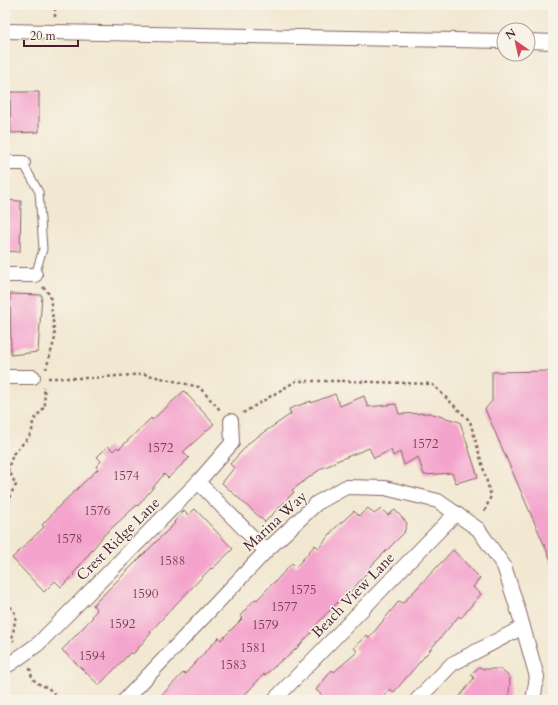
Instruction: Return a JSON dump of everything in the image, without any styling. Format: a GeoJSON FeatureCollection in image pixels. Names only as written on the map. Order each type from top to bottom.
{"type":"FeatureCollection","features":[{"type":"Feature","properties":{"kind":"street"},"geometry":{"type":"LineString","coordinates":[[5,31],[496,41]]}},
{"type":"Feature","properties":{"kind":"street"},"geometry":{"type":"LineString","coordinates":[[536,41],[553,42]]}},
{"type":"Feature","properties":{"kind":"street"},"geometry":{"type":"LineString","coordinates":[[5,163],[23,163]]}},
{"type":"Feature","properties":{"kind":"street"},"geometry":{"type":"LineString","coordinates":[[5,275],[35,275]]}},
{"type":"Feature","properties":{"kind":"street"},"geometry":{"type":"LineString","coordinates":[[5,377],[39,377]]}},
{"type":"Feature","properties":{"kind":"street","name":"Crest Ridge Lane"},"geometry":{"type":"LineString","coordinates":[[5,666],[38,644],[198,482],[232,443],[231,421]]}},
{"type":"Feature","properties":{"kind":"street"},"geometry":{"type":"LineString","coordinates":[[198,482],[266,551]]}},
{"type":"Feature","properties":{"kind":"street","name":"Marina Way"},"geometry":{"type":"LineString","coordinates":[[125,700],[266,551],[317,503],[346,487],[385,488],[438,500],[478,529],[504,566],[537,678],[533,700]]}},
{"type":"Feature","properties":{"kind":"street","name":"Beach View Lane"},"geometry":{"type":"LineString","coordinates":[[274,700],[456,513]]}},
{"type":"Feature","properties":{"kind":"street"},"geometry":{"type":"LineString","coordinates":[[417,700],[452,664],[523,627]]}},
{"type":"Feature","properties":{"kind":"lane"},"geometry":{"type":"LineString","coordinates":[[23,163],[39,192],[43,249],[35,275]]}},
{"type":"Feature","properties":{"kind":"path"},"geometry":{"type":"LineString","coordinates":[[5,508],[9,504],[10,496],[16,485],[8,470],[13,454],[28,438],[32,431],[33,421],[45,406],[39,377],[55,338],[50,296],[35,275]]}},
{"type":"Feature","properties":{"kind":"path"},"geometry":{"type":"LineString","coordinates":[[39,377],[92,378],[144,374],[199,387],[231,421],[296,381],[432,384],[470,421],[491,496],[478,529]]}},
{"type":"Feature","properties":{"kind":"building"},"geometry":{"type":"Polygon","coordinates":[[[10,92],[39,92],[39,132],[11,133],[10,92]]]}},
{"type":"Feature","properties":{"kind":"building"},"geometry":{"type":"Polygon","coordinates":[[[5,200],[21,201],[20,252],[5,251],[5,200]]]}},
{"type":"Feature","properties":{"kind":"building"},"geometry":{"type":"Polygon","coordinates":[[[10,294],[42,295],[38,352],[11,355],[10,294]]]}},
{"type":"Feature","properties":{"kind":"building"},"geometry":{"type":"Polygon","coordinates":[[[553,371],[553,565],[485,409],[492,401],[492,372],[553,371]]]}},
{"type":"Feature","properties":{"kind":"building"},"geometry":{"type":"Polygon","coordinates":[[[184,391],[214,424],[183,452],[189,458],[168,478],[164,474],[138,506],[137,505],[104,535],[73,574],[74,575],[61,587],[55,581],[44,592],[12,558],[44,527],[42,525],[60,505],[98,469],[96,467],[101,461],[97,457],[108,446],[113,451],[117,447],[119,449],[151,418],[152,420],[184,391]]]}},
{"type":"Feature","properties":{"kind":"building"},"geometry":{"type":"Polygon","coordinates":[[[335,394],[340,406],[364,396],[368,407],[396,404],[399,414],[429,413],[460,422],[478,477],[456,483],[452,473],[424,475],[418,457],[404,465],[400,452],[393,456],[391,450],[374,458],[369,448],[322,468],[292,490],[294,492],[265,522],[222,483],[234,468],[230,464],[251,441],[291,414],[289,409],[335,394]]]}},
{"type":"Feature","properties":{"kind":"building"},"geometry":{"type":"Polygon","coordinates":[[[368,508],[374,514],[381,509],[388,515],[395,510],[407,523],[404,533],[368,569],[369,570],[343,601],[341,599],[313,628],[314,630],[297,648],[265,675],[264,674],[240,700],[157,700],[184,672],[185,674],[219,637],[221,640],[243,618],[240,616],[255,599],[257,600],[292,563],[296,567],[315,545],[319,548],[334,529],[354,511],[359,516],[368,508]]]}},
{"type":"Feature","properties":{"kind":"building"},"geometry":{"type":"Polygon","coordinates":[[[195,509],[233,549],[212,569],[211,568],[175,605],[150,632],[151,633],[133,654],[131,652],[99,685],[62,650],[93,617],[92,616],[97,610],[93,605],[175,523],[174,522],[184,511],[188,515],[195,509]]]}},
{"type":"Feature","properties":{"kind":"building"},"geometry":{"type":"Polygon","coordinates":[[[453,550],[480,578],[473,587],[481,594],[461,618],[459,616],[394,692],[390,689],[381,700],[328,700],[316,690],[332,670],[334,672],[357,652],[354,647],[367,635],[369,638],[399,601],[403,603],[453,550]]]}},
{"type":"Feature","properties":{"kind":"building"},"geometry":{"type":"Polygon","coordinates":[[[479,667],[484,669],[500,669],[510,677],[509,700],[457,700],[474,678],[471,674],[479,667]]]}}]}
